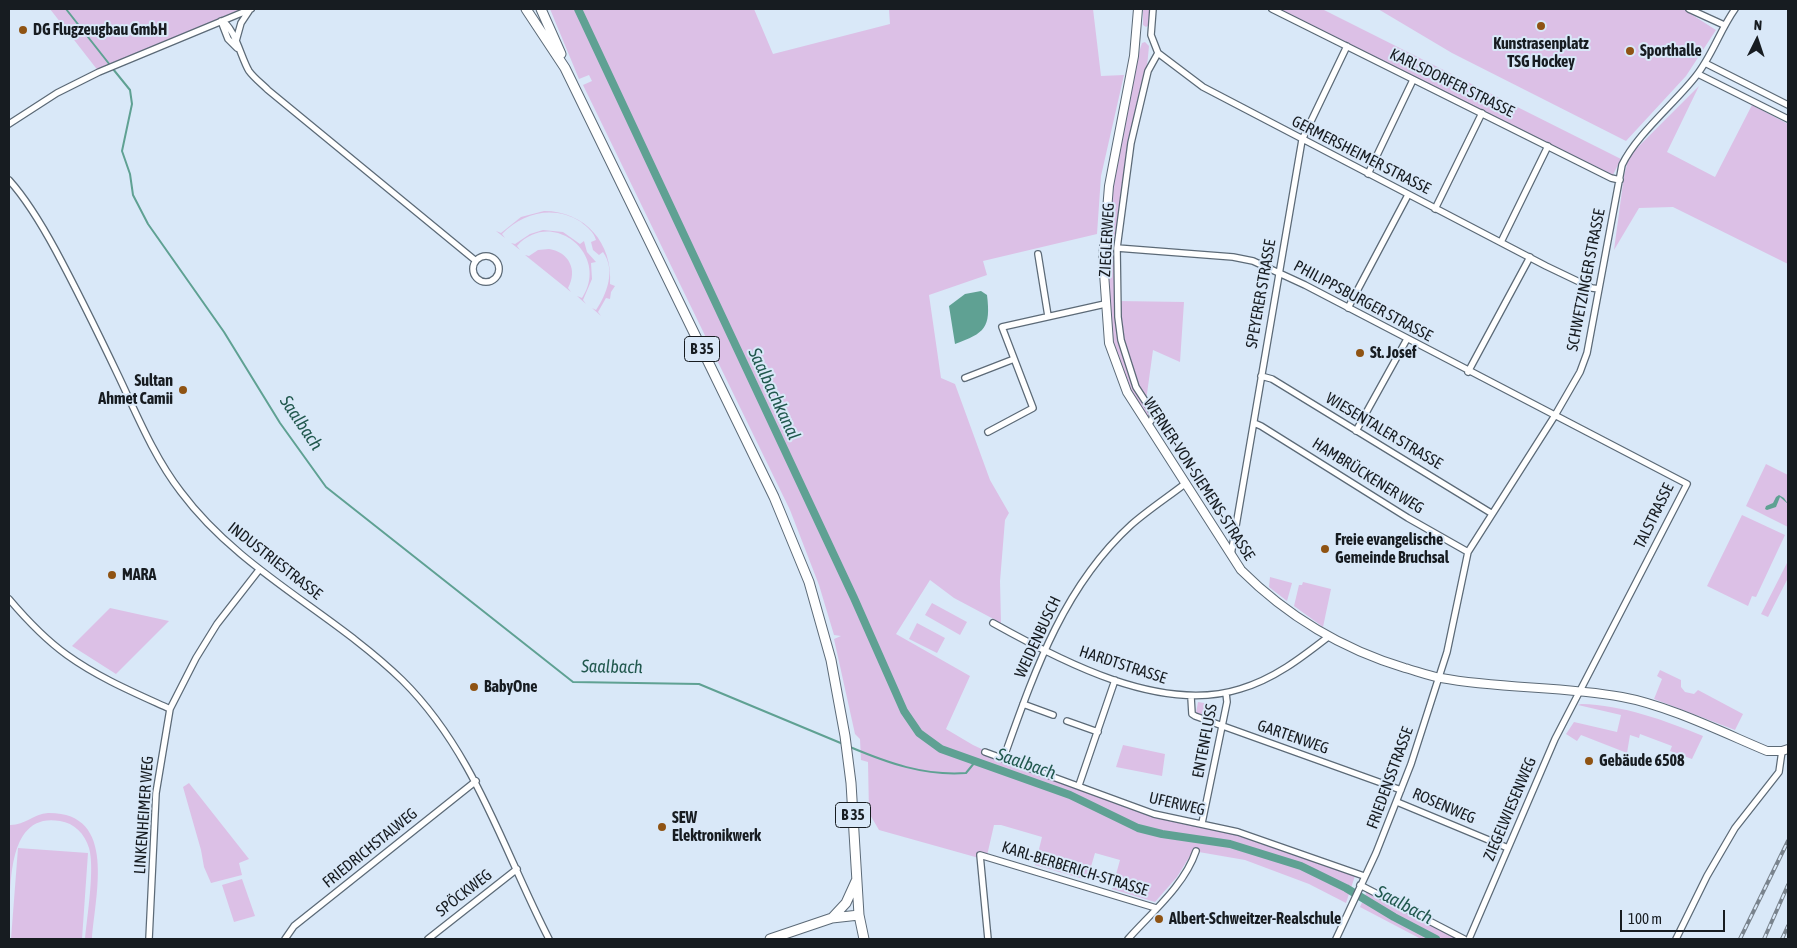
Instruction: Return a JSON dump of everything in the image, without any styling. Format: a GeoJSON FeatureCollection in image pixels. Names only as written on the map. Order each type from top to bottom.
{"type":"FeatureCollection","features":[{"type":"Feature","properties":{"kind":"main road","name":"B 35"},"geometry":{"type":"LineString","coordinates":[[526,9],[565,68]]}},
{"type":"Feature","properties":{"kind":"main road","name":"B 35"},"geometry":{"type":"LineString","coordinates":[[541,9],[565,68],[774,497],[809,582],[831,660],[848,752],[859,915],[864,939]]}},
{"type":"Feature","properties":{"kind":"main road","name":"WERNER-VON-SIEMENS-STRASSE"},"geometry":{"type":"LineString","coordinates":[[1138,9],[1131,77],[1109,186],[1103,259],[1105,304],[1112,355],[1127,392],[1186,483],[1230,556],[1262,591],[1328,637],[1360,654],[1439,678],[1581,692],[1640,701],[1767,751],[1785,750]]}},
{"type":"Feature","properties":{"kind":"main road","name":"B 35"},"geometry":{"type":"LineString","coordinates":[[832,918],[846,902],[857,879]]}},
{"type":"Feature","properties":{"kind":"main road"},"geometry":{"type":"LineString","coordinates":[[770,939],[832,918],[859,915]]}},
{"type":"Feature","properties":{"kind":"street"},"geometry":{"type":"LineString","coordinates":[[9,124],[58,93],[106,69],[251,9]]}},
{"type":"Feature","properties":{"kind":"street"},"geometry":{"type":"LineString","coordinates":[[236,42],[241,23],[251,9]]}},
{"type":"Feature","properties":{"kind":"street"},"geometry":{"type":"LineString","coordinates":[[1153,9],[1151,35],[1158,53]]}},
{"type":"Feature","properties":{"kind":"street","name":"KARLSDORFER STRASSE"},"geometry":{"type":"LineString","coordinates":[[1272,9],[1610,178],[1620,180]]}},
{"type":"Feature","properties":{"kind":"street"},"geometry":{"type":"LineString","coordinates":[[1689,9],[1696,10],[1724,25]]}},
{"type":"Feature","properties":{"kind":"street","name":"SCHWETZINGER STRASSE"},"geometry":{"type":"LineString","coordinates":[[1439,678],[1447,652],[1468,552],[1491,513],[1554,417],[1580,372],[1587,353],[1622,165],[1632,150],[1698,74],[1724,25],[1735,9]]}},
{"type":"Feature","properties":{"kind":"street"},"geometry":{"type":"LineString","coordinates":[[221,21],[228,25],[250,73],[274,96],[476,261]]}},
{"type":"Feature","properties":{"kind":"street"},"geometry":{"type":"LineString","coordinates":[[221,21],[224,33],[238,48]]}},
{"type":"Feature","properties":{"kind":"street"},"geometry":{"type":"LineString","coordinates":[[1137,33],[1151,35]]}},
{"type":"Feature","properties":{"kind":"street","name":"SPEYERER STRASSE"},"geometry":{"type":"LineString","coordinates":[[1230,556],[1302,140],[1347,46]]}},
{"type":"Feature","properties":{"kind":"street","name":"GERMERSHEIMER STRASSE"},"geometry":{"type":"LineString","coordinates":[[1158,53],[1203,87],[1302,140],[1578,282],[1599,289]]}},
{"type":"Feature","properties":{"kind":"street","name":"ZIEGLERWEG"},"geometry":{"type":"LineString","coordinates":[[1148,425],[1152,420],[1153,413],[1136,387],[1120,332],[1117,248],[1131,143],[1148,71],[1158,53]]}},
{"type":"Feature","properties":{"kind":"street"},"geometry":{"type":"LineString","coordinates":[[1705,63],[1788,105]]}},
{"type":"Feature","properties":{"kind":"street"},"geometry":{"type":"LineString","coordinates":[[1698,74],[1788,119]]}},
{"type":"Feature","properties":{"kind":"street"},"geometry":{"type":"LineString","coordinates":[[1368,174],[1413,80]]}},
{"type":"Feature","properties":{"kind":"street"},"geometry":{"type":"LineString","coordinates":[[1435,209],[1482,113]]}},
{"type":"Feature","properties":{"kind":"street"},"geometry":{"type":"LineString","coordinates":[[9,129],[15,120]]}},
{"type":"Feature","properties":{"kind":"street"},"geometry":{"type":"LineString","coordinates":[[1501,242],[1548,146]]}},
{"type":"Feature","properties":{"kind":"street","name":"INDUSTRIESTRASSE"},"geometry":{"type":"LineString","coordinates":[[9,180],[26,201],[64,266],[148,438],[167,471],[206,522],[231,547],[259,570],[361,644],[403,681],[436,719],[476,781],[549,939]]}},
{"type":"Feature","properties":{"kind":"street"},"geometry":{"type":"LineString","coordinates":[[1348,308],[1408,195]]}},
{"type":"Feature","properties":{"kind":"street","name":"PHILIPPSBURGER STRASSE"},"geometry":{"type":"LineString","coordinates":[[1117,248],[1234,257],[1253,262],[1348,308],[1554,417]]}},
{"type":"Feature","properties":{"kind":"street"},"geometry":{"type":"LineString","coordinates":[[1038,254],[1048,316]]}},
{"type":"Feature","properties":{"kind":"street"},"geometry":{"type":"LineString","coordinates":[[483,257],[492,258],[498,264],[497,277],[490,282],[478,280],[473,269],[476,261],[483,257]]}},
{"type":"Feature","properties":{"kind":"street"},"geometry":{"type":"LineString","coordinates":[[1468,372],[1530,257]]}},
{"type":"Feature","properties":{"kind":"street"},"geometry":{"type":"LineString","coordinates":[[988,432],[1033,408],[1002,327],[1105,304]]}},
{"type":"Feature","properties":{"kind":"street"},"geometry":{"type":"LineString","coordinates":[[1356,431],[1407,339]]}},
{"type":"Feature","properties":{"kind":"street"},"geometry":{"type":"LineString","coordinates":[[966,378],[1014,360]]}},
{"type":"Feature","properties":{"kind":"street","name":"WIESENTALER STRASSE"},"geometry":{"type":"LineString","coordinates":[[1262,376],[1272,379],[1491,513]]}},
{"type":"Feature","properties":{"kind":"street","name":"TALSTRASSE"},"geometry":{"type":"LineString","coordinates":[[1554,417],[1687,484],[1581,692]]}},
{"type":"Feature","properties":{"kind":"street","name":"HAMBRÜCKENER WEG"},"geometry":{"type":"LineString","coordinates":[[1254,423],[1408,518],[1468,552]]}},
{"type":"Feature","properties":{"kind":"street","name":"WEIDENBUSCH"},"geometry":{"type":"LineString","coordinates":[[1004,757],[1043,651],[1066,606],[1096,563],[1131,525],[1186,483]]}},
{"type":"Feature","properties":{"kind":"street","name":"LINKENHEIMER WEG"},"geometry":{"type":"LineString","coordinates":[[149,939],[156,793],[170,709],[196,658],[217,624],[259,570]]}},
{"type":"Feature","properties":{"kind":"street"},"geometry":{"type":"LineString","coordinates":[[9,599],[28,620],[66,654],[109,681],[170,709]]}},
{"type":"Feature","properties":{"kind":"street","name":"HARDTSTRASSE"},"geometry":{"type":"LineString","coordinates":[[993,623],[1043,651],[1115,680],[1150,690],[1192,697],[1226,693],[1264,680],[1299,661],[1328,637]]}},
{"type":"Feature","properties":{"kind":"street","name":"FRIEDENSSTRASSE"},"geometry":{"type":"LineString","coordinates":[[1336,939],[1397,802],[1439,678]]}},
{"type":"Feature","properties":{"kind":"street"},"geometry":{"type":"LineString","coordinates":[[1079,785],[1115,680]]}},
{"type":"Feature","properties":{"kind":"street","name":"ZIEGELWIESENWEG"},"geometry":{"type":"LineString","coordinates":[[1469,939],[1555,739],[1581,692]]}},
{"type":"Feature","properties":{"kind":"street","name":"ENTENFLUSS"},"geometry":{"type":"LineString","coordinates":[[1202,823],[1222,726],[1226,693]]}},
{"type":"Feature","properties":{"kind":"street","name":"GARTENWEG"},"geometry":{"type":"LineString","coordinates":[[1192,697],[1192,714],[1401,790]]}},
{"type":"Feature","properties":{"kind":"street"},"geometry":{"type":"LineString","coordinates":[[1023,704],[1053,715]]}},
{"type":"Feature","properties":{"kind":"street"},"geometry":{"type":"LineString","coordinates":[[1067,721],[1098,732]]}},
{"type":"Feature","properties":{"kind":"street"},"geometry":{"type":"LineString","coordinates":[[1676,939],[1706,876],[1735,828],[1779,772],[1785,750]]}},
{"type":"Feature","properties":{"kind":"street","name":"UFERWEG"},"geometry":{"type":"LineString","coordinates":[[985,752],[1004,757],[1154,814],[1238,832],[1364,876]]}},
{"type":"Feature","properties":{"kind":"street","name":"FRIEDRICHSTALWEG"},"geometry":{"type":"LineString","coordinates":[[285,939],[294,926],[476,781]]}},
{"type":"Feature","properties":{"kind":"street","name":"ROSENWEG"},"geometry":{"type":"LineString","coordinates":[[1397,802],[1508,848]]}},
{"type":"Feature","properties":{"kind":"street"},"geometry":{"type":"LineString","coordinates":[[1128,939],[1186,873],[1196,851]]}},
{"type":"Feature","properties":{"kind":"street","name":"KARL-BERBERICH-STRASSE"},"geometry":{"type":"LineString","coordinates":[[988,939],[980,855],[1156,908]]}},
{"type":"Feature","properties":{"kind":"street","name":"SPÖCKWEG"},"geometry":{"type":"LineString","coordinates":[[428,939],[516,869]]}},
{"type":"Feature","properties":{"kind":"street"},"geometry":{"type":"LineString","coordinates":[[1359,887],[1464,939]]}},
{"type":"Feature","properties":{"kind":"shaded area"},"geometry":{"type":"Polygon","coordinates":[[[50,9],[242,9],[99,72],[50,9]]]}},
{"type":"Feature","properties":{"kind":"shaded area"},"geometry":{"type":"Polygon","coordinates":[[[550,9],[754,9],[773,54],[890,24],[889,9],[1093,9],[1101,76],[1124,75],[1101,176],[1097,234],[983,261],[987,275],[929,295],[941,378],[955,384],[990,480],[1009,513],[1005,520],[1000,581],[1001,623],[954,598],[930,580],[896,634],[970,676],[946,729],[973,745],[1003,759],[1127,808],[1157,818],[1224,831],[1355,876],[1346,903],[1309,884],[1245,860],[1193,851],[1177,877],[1155,902],[1112,889],[1120,860],[1095,853],[1087,880],[1035,865],[1042,837],[1001,825],[994,825],[986,860],[879,830],[869,813],[868,762],[861,760],[860,739],[855,734],[834,639],[841,636],[834,635],[819,585],[790,510],[583,85],[592,81],[589,75],[579,79],[550,9]]]}},
{"type":"Feature","properties":{"kind":"shaded area"},"geometry":{"type":"Polygon","coordinates":[[[1143,9],[1150,9],[1150,24],[1146,27],[1143,25],[1143,9]]]}},
{"type":"Feature","properties":{"kind":"shaded area"},"geometry":{"type":"Polygon","coordinates":[[[1279,9],[1322,9],[1621,159],[1613,175],[1279,9]]]}},
{"type":"Feature","properties":{"kind":"shaded area"},"geometry":{"type":"Polygon","coordinates":[[[1378,9],[1683,9],[1716,30],[1686,76],[1626,141],[1452,53],[1378,9]]]}},
{"type":"Feature","properties":{"kind":"shaded area"},"geometry":{"type":"Polygon","coordinates":[[[1145,42],[1149,46],[1148,59],[1133,132],[1123,203],[1119,242],[1118,301],[1184,302],[1180,362],[1153,350],[1146,401],[1153,413],[1148,425],[1112,355],[1105,304],[1109,186],[1131,77],[1142,43],[1145,42]]]}},
{"type":"Feature","properties":{"kind":"shaded area"},"geometry":{"type":"Polygon","coordinates":[[[1699,86],[1667,152],[1715,177],[1752,105],[1788,124],[1788,264],[1673,207],[1639,208],[1614,250],[1624,176],[1629,156],[1699,86]]]}},
{"type":"Feature","properties":{"kind":"shaded area"},"geometry":{"type":"Polygon","coordinates":[[[544,211],[559,212],[584,223],[594,232],[601,243],[607,255],[610,269],[610,284],[615,286],[611,292],[610,299],[606,298],[598,312],[601,316],[592,308],[596,310],[604,297],[608,282],[609,266],[603,252],[599,255],[593,250],[591,242],[596,240],[595,237],[581,222],[561,214],[540,213],[529,216],[510,226],[502,234],[505,238],[496,231],[501,233],[521,217],[544,211]]]}},
{"type":"Feature","properties":{"kind":"shaded area"},"geometry":{"type":"Polygon","coordinates":[[[543,230],[563,232],[580,244],[584,241],[587,252],[596,262],[591,263],[592,279],[583,300],[586,304],[577,296],[582,298],[589,282],[589,266],[583,252],[574,241],[561,234],[546,232],[531,235],[517,246],[520,250],[511,243],[515,244],[530,234],[543,230]]]}},
{"type":"Feature","properties":{"kind":"shaded area"},"geometry":{"type":"Polygon","coordinates":[[[549,249],[562,254],[570,263],[572,275],[568,288],[571,292],[525,255],[529,256],[538,250],[549,249]]]}},
{"type":"Feature","properties":{"kind":"shaded area"},"geometry":{"type":"Polygon","coordinates":[[[981,291],[987,295],[987,322],[979,332],[955,344],[949,306],[965,294],[981,291]]]}},
{"type":"Feature","properties":{"kind":"shaded area"},"geometry":{"type":"Polygon","coordinates":[[[1766,464],[1788,475],[1788,527],[1746,506],[1766,464]]]}},
{"type":"Feature","properties":{"kind":"shaded area"},"geometry":{"type":"Polygon","coordinates":[[[1779,495],[1788,504],[1780,497],[1776,507],[1765,509],[1766,506],[1773,503],[1779,495]]]}},
{"type":"Feature","properties":{"kind":"shaded area"},"geometry":{"type":"Polygon","coordinates":[[[1742,515],[1785,535],[1756,597],[1752,596],[1748,606],[1707,586],[1742,515]]]}},
{"type":"Feature","properties":{"kind":"shaded area"},"geometry":{"type":"Polygon","coordinates":[[[1788,561],[1788,578],[1768,617],[1761,614],[1788,561]]]}},
{"type":"Feature","properties":{"kind":"shaded area"},"geometry":{"type":"Polygon","coordinates":[[[1270,577],[1292,583],[1287,601],[1269,587],[1270,577]]]}},
{"type":"Feature","properties":{"kind":"shaded area"},"geometry":{"type":"Polygon","coordinates":[[[1303,582],[1331,589],[1323,627],[1294,606],[1299,585],[1302,585],[1303,582]]]}},
{"type":"Feature","properties":{"kind":"shaded area"},"geometry":{"type":"Polygon","coordinates":[[[932,603],[967,622],[960,635],[925,615],[932,603]]]}},
{"type":"Feature","properties":{"kind":"shaded area"},"geometry":{"type":"Polygon","coordinates":[[[110,608],[169,621],[116,674],[72,646],[110,608]]]}},
{"type":"Feature","properties":{"kind":"shaded area"},"geometry":{"type":"Polygon","coordinates":[[[917,623],[945,638],[937,653],[909,639],[917,623]]]}},
{"type":"Feature","properties":{"kind":"shaded area"},"geometry":{"type":"Polygon","coordinates":[[[1660,670],[1681,680],[1681,687],[1685,692],[1694,694],[1698,690],[1743,714],[1735,730],[1654,699],[1662,679],[1657,676],[1660,670]]]}},
{"type":"Feature","properties":{"kind":"shaded area"},"geometry":{"type":"Polygon","coordinates":[[[1198,702],[1216,705],[1214,716],[1196,713],[1198,702]]]}},
{"type":"Feature","properties":{"kind":"shaded area"},"geometry":{"type":"Polygon","coordinates":[[[1578,705],[1628,710],[1673,724],[1703,736],[1692,759],[1670,751],[1672,746],[1640,734],[1639,738],[1630,735],[1627,753],[1581,735],[1577,741],[1566,734],[1574,722],[1617,732],[1621,715],[1578,705]]]}},
{"type":"Feature","properties":{"kind":"shaded area"},"geometry":{"type":"Polygon","coordinates":[[[1123,745],[1165,754],[1162,776],[1116,767],[1123,745]]]}},
{"type":"Feature","properties":{"kind":"shaded area"},"geometry":{"type":"Polygon","coordinates":[[[189,783],[249,859],[239,863],[242,875],[211,883],[204,867],[183,787],[189,783]]]}},
{"type":"Feature","properties":{"kind":"shaded area"},"geometry":{"type":"Polygon","coordinates":[[[48,813],[70,816],[85,826],[93,841],[97,859],[98,880],[92,939],[85,939],[91,880],[89,848],[85,838],[78,830],[70,824],[60,821],[42,821],[29,829],[20,842],[14,858],[11,877],[9,929],[9,825],[19,824],[38,815],[48,813]]]}},
{"type":"Feature","properties":{"kind":"shaded area"},"geometry":{"type":"Polygon","coordinates":[[[18,848],[88,853],[82,939],[11,939],[18,848]]]}},
{"type":"Feature","properties":{"kind":"shaded area"},"geometry":{"type":"Polygon","coordinates":[[[242,879],[255,916],[234,922],[222,885],[242,879]]]}},
{"type":"Feature","properties":{"kind":"shaded area"},"geometry":{"type":"Polygon","coordinates":[[[1367,891],[1458,939],[1421,939],[1360,907],[1367,891]]]}},
{"type":"Feature","properties":{"kind":"waterway","name":"Saalbach"},"geometry":{"type":"LineString","coordinates":[[66,9],[110,65]]}},
{"type":"Feature","properties":{"kind":"waterway","name":"Saalbachkanal"},"geometry":{"type":"LineString","coordinates":[[578,9],[854,598],[904,711],[919,733],[941,749],[1070,795],[1138,828],[1162,834],[1230,844],[1301,866],[1346,888],[1394,917],[1436,939]]}},
{"type":"Feature","properties":{"kind":"waterway","name":"Saalbach"},"geometry":{"type":"LineString","coordinates":[[113,69],[130,90],[132,104],[122,151],[130,174],[133,195],[148,224],[224,332],[280,423],[326,487],[573,682],[699,684],[843,744]]}},
{"type":"Feature","properties":{"kind":"waterway","name":"Saalbach"},"geometry":{"type":"LineString","coordinates":[[850,747],[892,763],[936,772],[966,773],[975,762]]}},
{"type":"Feature","properties":{"kind":"railway"},"geometry":{"type":"LineString","coordinates":[[1740,939],[1788,841]]}},
{"type":"Feature","properties":{"kind":"railway"},"geometry":{"type":"LineString","coordinates":[[1764,939],[1788,885]]}},
{"type":"Feature","properties":{"kind":"railway"},"geometry":{"type":"LineString","coordinates":[[1782,939],[1788,926]]}},
{"type":"Feature","properties":{"kind":"place","name":"Kunstrasenplatz TSG Hockey"},"geometry":{"type":"Point","coordinates":[1541,26]}},
{"type":"Feature","properties":{"kind":"place","name":"DG Flugzeugbau GmbH"},"geometry":{"type":"Point","coordinates":[23,30]}},
{"type":"Feature","properties":{"kind":"place","name":"Sporthalle"},"geometry":{"type":"Point","coordinates":[1630,51]}},
{"type":"Feature","properties":{"kind":"place","name":"St. Josef"},"geometry":{"type":"Point","coordinates":[1360,353]}},
{"type":"Feature","properties":{"kind":"place","name":"Sultan Ahmet Camii"},"geometry":{"type":"Point","coordinates":[183,390]}},
{"type":"Feature","properties":{"kind":"place","name":"Freie evangelische Gemeinde Bruchsal"},"geometry":{"type":"Point","coordinates":[1325,549]}},
{"type":"Feature","properties":{"kind":"place","name":"MARA"},"geometry":{"type":"Point","coordinates":[112,575]}},
{"type":"Feature","properties":{"kind":"place","name":"BabyOne"},"geometry":{"type":"Point","coordinates":[474,687]}},
{"type":"Feature","properties":{"kind":"place","name":"Gebäude 6508"},"geometry":{"type":"Point","coordinates":[1589,761]}},
{"type":"Feature","properties":{"kind":"place","name":"SEW Elektronikwerk"},"geometry":{"type":"Point","coordinates":[662,827]}},
{"type":"Feature","properties":{"kind":"place","name":"Albert-Schweitzer-Realschule"},"geometry":{"type":"Point","coordinates":[1159,919]}}]}
